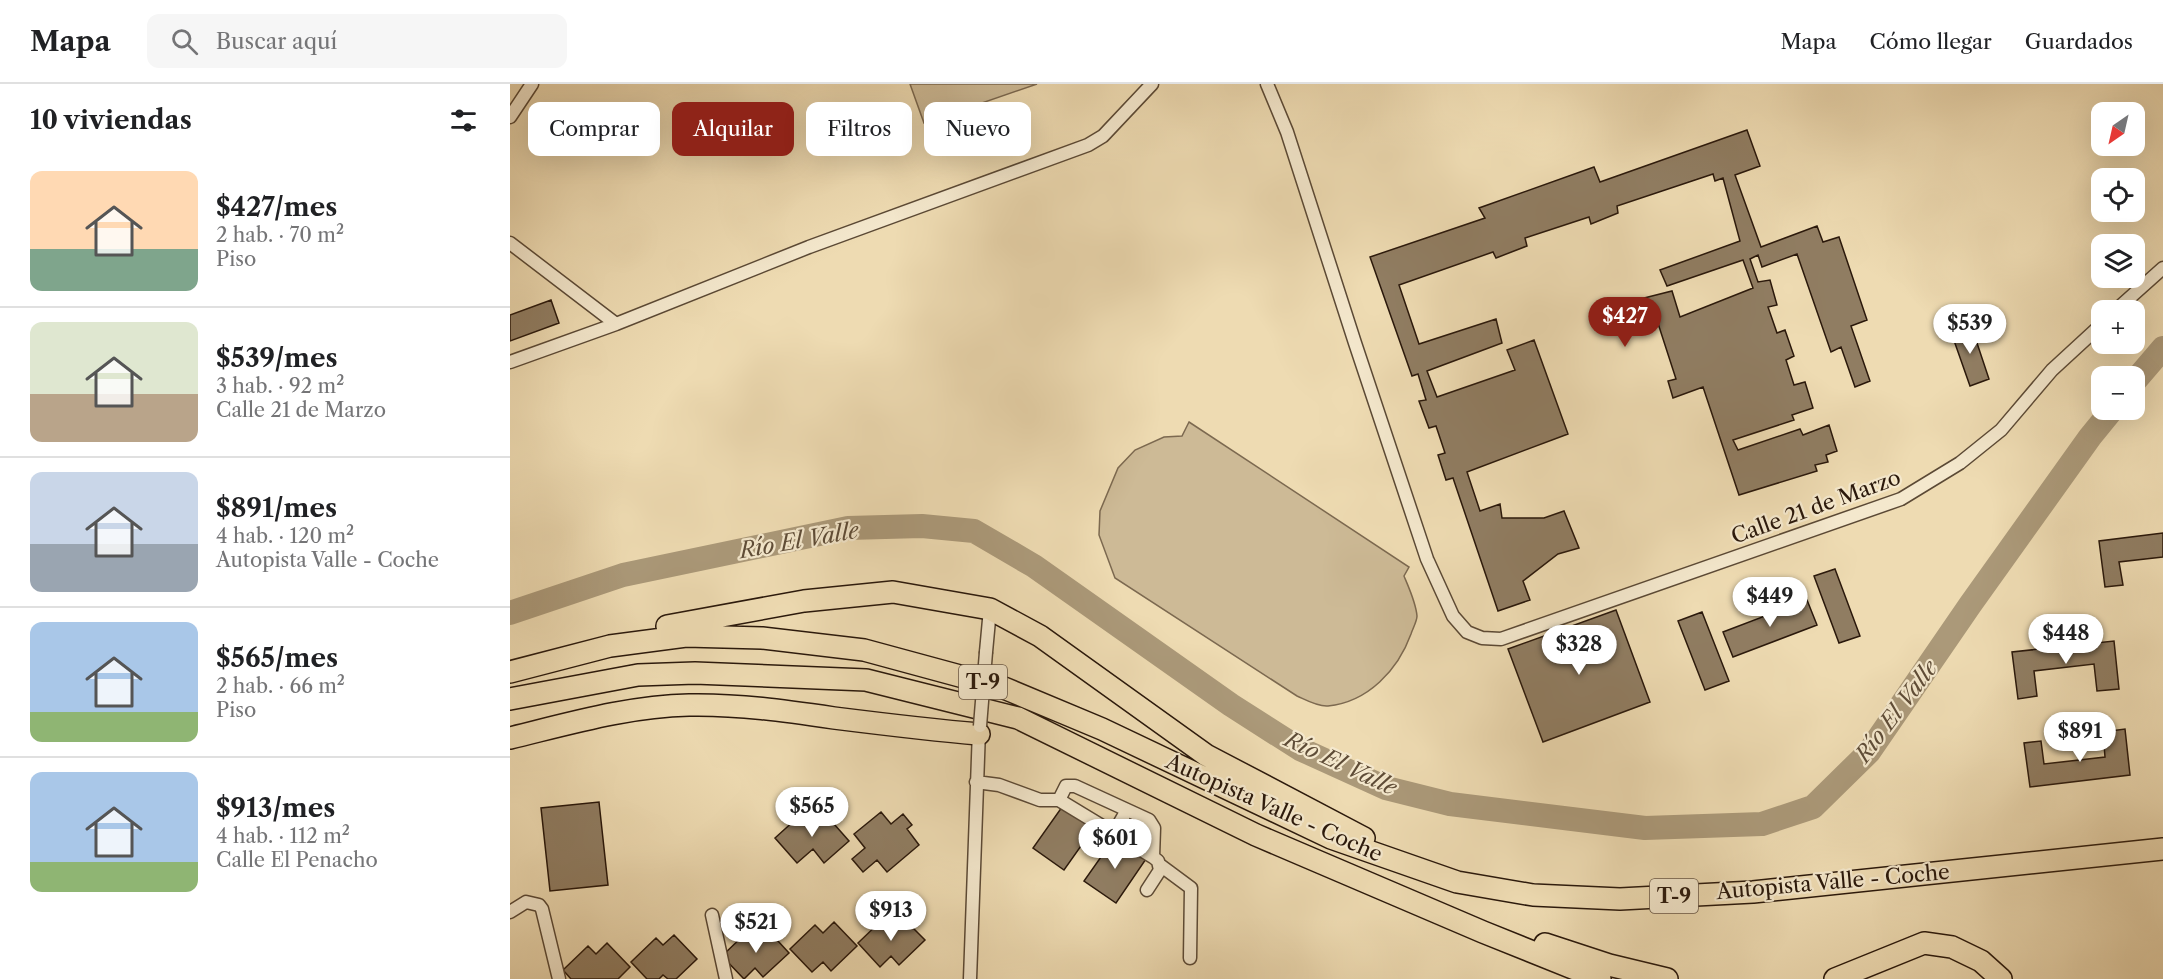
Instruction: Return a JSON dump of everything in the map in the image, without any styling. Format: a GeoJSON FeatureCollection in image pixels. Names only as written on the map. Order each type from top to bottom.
{"type":"FeatureCollection","features":[{"type":"Feature","properties":{"kind":"highway","name":"T-9"},"geometry":{"type":"LineString","coordinates":[[510,670],[545,654],[636,632],[804,601],[893,592],[990,609]]}},
{"type":"Feature","properties":{"kind":"highway"},"geometry":{"type":"LineString","coordinates":[[990,609],[1040,636],[1206,755],[1425,872]]}},
{"type":"Feature","properties":{"kind":"highway","name":"Autopista Valle - Coche"},"geometry":{"type":"LineString","coordinates":[[510,670],[610,646],[686,636],[762,638],[864,650],[1004,688],[1102,729],[1331,838],[1457,882],[1533,895],[1620,899],[1754,892],[2163,849]]}},
{"type":"Feature","properties":{"kind":"highway","name":"Autopista Valle - Coche"},"geometry":{"type":"LineString","coordinates":[[510,699],[638,675],[695,673],[866,680],[1018,718],[1256,835],[1483,932],[1600,979]]}},
{"type":"Feature","properties":{"kind":"highway"},"geometry":{"type":"LineString","coordinates":[[510,738],[589,719],[659,707],[688,705],[767,708],[835,718],[979,730]]}},
{"type":"Feature","properties":{"kind":"highway"},"geometry":{"type":"LineString","coordinates":[[1483,932],[1508,932],[1609,965],[1667,979]]}},
{"type":"Feature","properties":{"kind":"highway"},"geometry":{"type":"LineString","coordinates":[[1835,979],[1924,943],[1952,947],[1981,961],[2001,979]]}},
{"type":"Feature","properties":{"kind":"street"},"geometry":{"type":"LineString","coordinates":[[510,117],[532,84]]}},
{"type":"Feature","properties":{"kind":"street"},"geometry":{"type":"LineString","coordinates":[[510,362],[616,324],[809,247],[1088,145],[1102,136],[1152,84]]}},
{"type":"Feature","properties":{"kind":"street","name":"Calle 21 de Marzo"},"geometry":{"type":"LineString","coordinates":[[1267,84],[1287,132],[1427,559],[1452,616],[1467,632],[1482,639],[1501,639],[1901,499],[1960,463],[2001,430],[2052,370],[2091,334]]}},
{"type":"Feature","properties":{"kind":"street"},"geometry":{"type":"LineString","coordinates":[[510,243],[616,324]]}},
{"type":"Feature","properties":{"kind":"street"},"geometry":{"type":"LineString","coordinates":[[2127,300],[2163,268]]}},
{"type":"Feature","properties":{"kind":"street"},"geometry":{"type":"LineString","coordinates":[[970,979],[976,782],[990,609]]}},
{"type":"Feature","properties":{"kind":"street"},"geometry":{"type":"LineString","coordinates":[[976,782],[999,784],[1040,800],[1059,800],[1114,833],[1191,888],[1190,958]]}},
{"type":"Feature","properties":{"kind":"street"},"geometry":{"type":"LineString","coordinates":[[1059,800],[1066,786],[1075,786],[1153,824],[1156,861],[1160,870],[1147,890]]}},
{"type":"Feature","properties":{"kind":"street"},"geometry":{"type":"LineString","coordinates":[[1114,833],[1127,810]]}},
{"type":"Feature","properties":{"kind":"street"},"geometry":{"type":"LineString","coordinates":[[510,912],[526,902],[539,904],[559,979]]}},
{"type":"Feature","properties":{"kind":"street"},"geometry":{"type":"LineString","coordinates":[[712,915],[726,979]]}},
{"type":"Feature","properties":{"kind":"shaded area"},"geometry":{"type":"Polygon","coordinates":[[[910,84],[1037,84],[985,102],[924,102],[924,123],[910,84]]]}},
{"type":"Feature","properties":{"kind":"shaded area"},"geometry":{"type":"Polygon","coordinates":[[[1189,422],[1409,567],[1404,576],[1415,606],[1416,622],[1390,672],[1368,691],[1343,703],[1328,706],[1308,701],[1115,578],[1099,535],[1100,511],[1118,468],[1135,450],[1164,437],[1182,436],[1189,422]]]}},
{"type":"Feature","properties":{"kind":"building"},"geometry":{"type":"Polygon","coordinates":[[[1747,130],[1760,166],[1735,175],[1761,247],[1817,226],[1823,242],[1839,237],[1867,320],[1851,326],[1870,381],[1855,387],[1841,347],[1831,352],[1797,254],[1762,267],[1758,255],[1750,259],[1758,282],[1770,280],[1777,305],[1768,307],[1777,333],[1785,330],[1794,356],[1786,360],[1794,385],[1805,382],[1813,408],[1792,415],[1794,420],[1733,440],[1738,450],[1800,429],[1803,435],[1829,425],[1837,451],[1826,455],[1828,462],[1815,465],[1817,471],[1739,495],[1703,387],[1673,398],[1668,381],[1676,379],[1654,311],[1645,314],[1640,299],[1672,291],[1680,317],[1753,288],[1743,260],[1667,286],[1660,270],[1740,241],[1723,178],[1715,181],[1713,174],[1617,206],[1618,213],[1591,224],[1589,217],[1525,238],[1527,246],[1496,258],[1493,252],[1399,285],[1419,344],[1496,319],[1502,343],[1427,371],[1437,397],[1515,370],[1507,350],[1534,340],[1568,434],[1467,472],[1480,511],[1500,504],[1502,518],[1544,518],[1564,511],[1579,548],[1558,554],[1523,581],[1530,600],[1498,611],[1453,478],[1446,480],[1438,455],[1445,453],[1436,426],[1429,428],[1419,401],[1426,400],[1418,374],[1412,376],[1370,257],[1485,218],[1479,208],[1594,167],[1600,182],[1747,130]]]}},
{"type":"Feature","properties":{"kind":"building"},"geometry":{"type":"Polygon","coordinates":[[[551,300],[559,323],[510,341],[510,315],[551,300]]]}},
{"type":"Feature","properties":{"kind":"building"},"geometry":{"type":"Polygon","coordinates":[[[1971,325],[1989,379],[1970,386],[1951,332],[1971,325]]]}},
{"type":"Feature","properties":{"kind":"building"},"geometry":{"type":"Polygon","coordinates":[[[2163,533],[2163,557],[2119,562],[2123,585],[2105,587],[2099,541],[2163,533]]]}},
{"type":"Feature","properties":{"kind":"building"},"geometry":{"type":"Polygon","coordinates":[[[1835,569],[1860,636],[1839,643],[1814,576],[1835,569]]]}},
{"type":"Feature","properties":{"kind":"building"},"geometry":{"type":"Polygon","coordinates":[[[1807,600],[1817,625],[1733,657],[1723,632],[1807,600]]]}},
{"type":"Feature","properties":{"kind":"building"},"geometry":{"type":"Polygon","coordinates":[[[1616,610],[1650,702],[1543,742],[1508,649],[1616,610]]]}},
{"type":"Feature","properties":{"kind":"building"},"geometry":{"type":"Polygon","coordinates":[[[1702,612],[1729,681],[1705,690],[1678,621],[1702,612]]]}},
{"type":"Feature","properties":{"kind":"building"},"geometry":{"type":"Polygon","coordinates":[[[2114,641],[2119,689],[2097,691],[2094,664],[2034,671],[2037,696],[2018,699],[2012,652],[2114,641]]]}},
{"type":"Feature","properties":{"kind":"building"},"geometry":{"type":"Polygon","coordinates":[[[2125,729],[2130,775],[2030,787],[2024,743],[2041,741],[2044,764],[2105,757],[2103,732],[2125,729]]]}},
{"type":"Feature","properties":{"kind":"building"},"geometry":{"type":"Polygon","coordinates":[[[599,802],[608,885],[550,891],[541,808],[599,802]]]}},
{"type":"Feature","properties":{"kind":"building"},"geometry":{"type":"Polygon","coordinates":[[[1062,807],[1093,829],[1064,870],[1033,848],[1062,807]]]}},
{"type":"Feature","properties":{"kind":"building"},"geometry":{"type":"Polygon","coordinates":[[[813,812],[821,821],[827,816],[849,841],[824,863],[813,849],[797,863],[775,838],[796,819],[800,823],[813,812]]]}},
{"type":"Feature","properties":{"kind":"building"},"geometry":{"type":"Polygon","coordinates":[[[881,812],[891,824],[903,814],[912,825],[907,829],[919,845],[887,872],[877,860],[863,872],[852,859],[865,848],[854,834],[881,812]]]}},
{"type":"Feature","properties":{"kind":"building"},"geometry":{"type":"Polygon","coordinates":[[[1115,837],[1146,859],[1116,903],[1084,881],[1115,837]]]}},
{"type":"Feature","properties":{"kind":"building"},"geometry":{"type":"Polygon","coordinates":[[[901,916],[925,940],[899,965],[891,956],[880,967],[858,943],[883,919],[890,927],[901,916]]]}},
{"type":"Feature","properties":{"kind":"building"},"geometry":{"type":"Polygon","coordinates":[[[834,922],[857,946],[831,971],[823,962],[812,972],[790,949],[815,925],[823,933],[834,922]]]}},
{"type":"Feature","properties":{"kind":"building"},"geometry":{"type":"Polygon","coordinates":[[[766,928],[789,953],[763,977],[755,968],[744,979],[722,956],[748,931],[755,939],[766,928]]]}},
{"type":"Feature","properties":{"kind":"building"},"geometry":{"type":"Polygon","coordinates":[[[674,935],[697,959],[676,979],[668,979],[663,975],[659,979],[647,979],[631,962],[656,938],[663,945],[674,935]]]}},
{"type":"Feature","properties":{"kind":"building"},"geometry":{"type":"Polygon","coordinates":[[[607,943],[630,967],[618,979],[571,979],[563,970],[588,946],[596,954],[607,943]]]}},
{"type":"Feature","properties":{"kind":"waterway","name":"Río El Valle"},"geometry":{"type":"LineString","coordinates":[[2145,369],[2163,348]]}},
{"type":"Feature","properties":{"kind":"waterway","name":"Río El Valle"},"geometry":{"type":"LineString","coordinates":[[510,613],[623,575],[848,528],[922,526],[974,531],[1034,566],[1231,705],[1300,749],[1386,788],[1450,804],[1645,828],[1762,824],[1813,807],[1869,752],[1970,605],[2104,420]]}}]}
